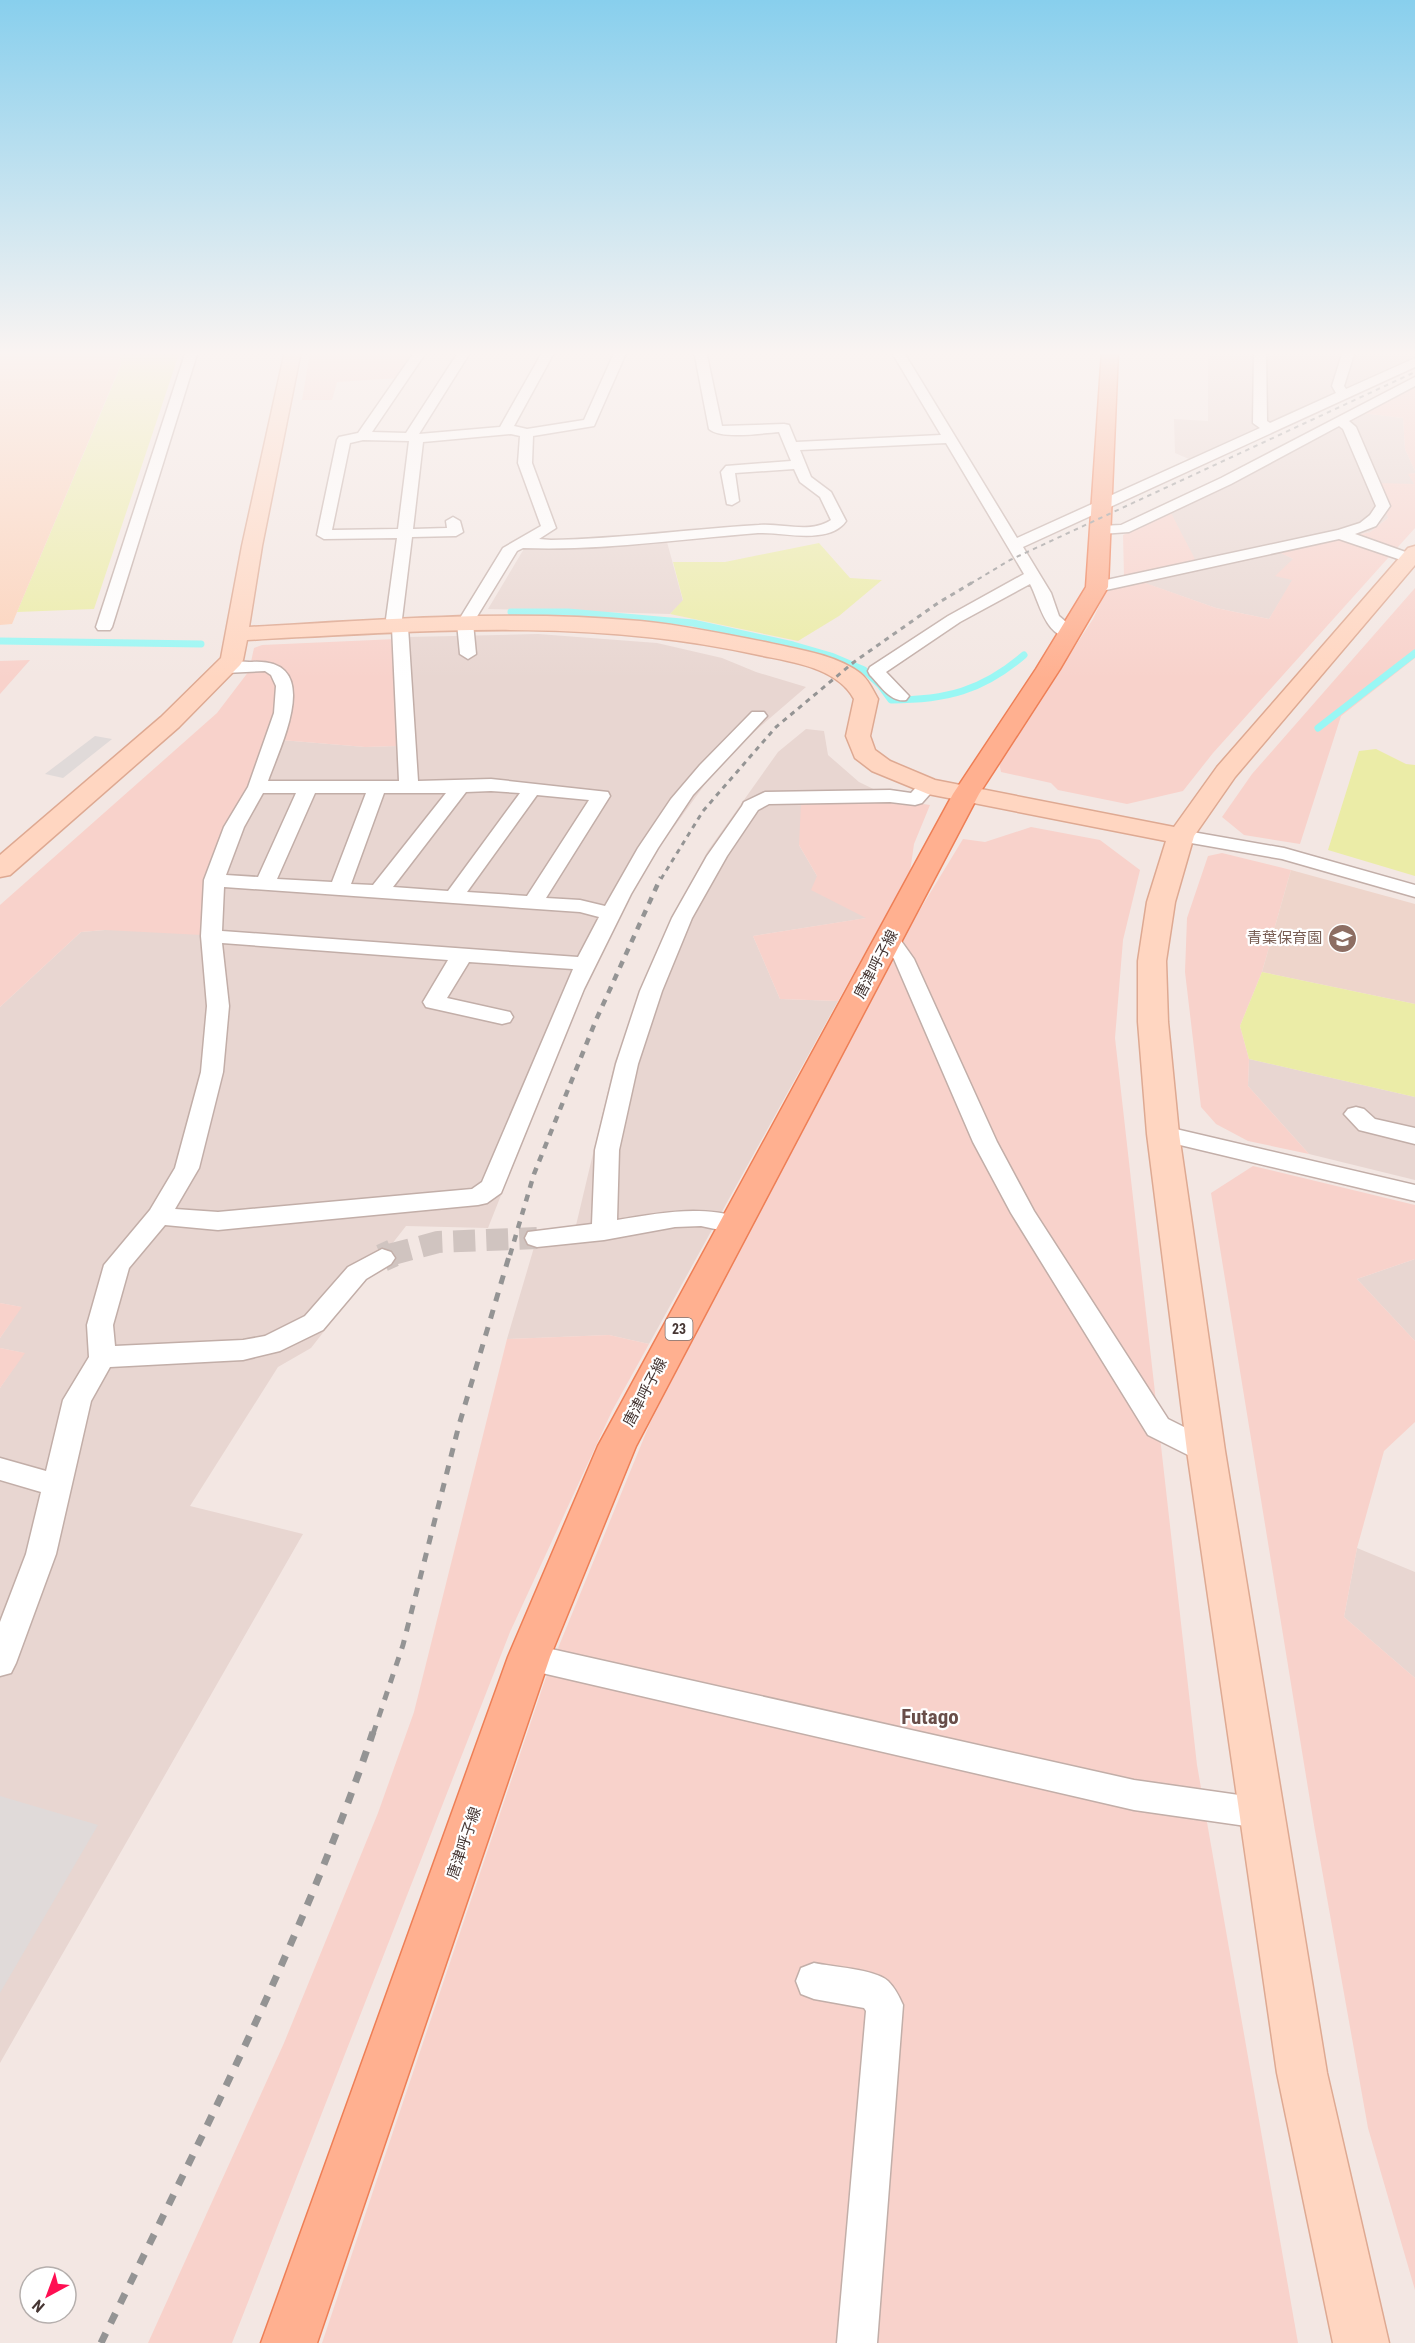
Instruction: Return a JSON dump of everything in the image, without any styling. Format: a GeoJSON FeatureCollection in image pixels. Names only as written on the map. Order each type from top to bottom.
{"type":"FeatureCollection","features":[{"type":"Feature","properties":{"kind":"main road","name":"唐津呼子線"},"geometry":{"type":"LineString","coordinates":[[289,2343],[529,1657],[616,1446],[966,794],[1071,633],[1097,588],[1103,460]]}},
{"type":"Feature","properties":{"kind":"street"},"geometry":{"type":"LineString","coordinates":[[104,627],[157,460]]}},
{"type":"Feature","properties":{"kind":"street"},"geometry":{"type":"LineString","coordinates":[[0,869],[170,722],[232,660],[270,460]]}},
{"type":"Feature","properties":{"kind":"street"},"geometry":{"type":"LineString","coordinates":[[340,460],[324,535],[456,532],[453,521]]}},
{"type":"Feature","properties":{"kind":"street"},"geometry":{"type":"LineString","coordinates":[[409,787],[400,627],[394,619],[413,460]]}},
{"type":"Feature","properties":{"kind":"street"},"geometry":{"type":"LineString","coordinates":[[468,654],[465,623],[511,548],[549,528],[525,460]]}},
{"type":"Feature","properties":{"kind":"street"},"geometry":{"type":"LineString","coordinates":[[520,543],[565,544],[779,528],[810,531],[824,530],[835,525],[839,521],[826,495],[805,479],[796,460]]}},
{"type":"Feature","properties":{"kind":"street"},"geometry":{"type":"LineString","coordinates":[[962,460],[1042,592],[1048,616],[1061,629],[1071,633]]}},
{"type":"Feature","properties":{"kind":"street"},"geometry":{"type":"LineString","coordinates":[[1014,545],[1100,517],[1208,460]]}},
{"type":"Feature","properties":{"kind":"street"},"geometry":{"type":"LineString","coordinates":[[1100,517],[1124,528],[1266,460]]}},
{"type":"Feature","properties":{"kind":"street"},"geometry":{"type":"LineString","coordinates":[[1097,588],[1341,534],[1363,527],[1377,519],[1383,506],[1363,460]]}},
{"type":"Feature","properties":{"kind":"street"},"geometry":{"type":"LineString","coordinates":[[732,501],[728,472],[731,469],[798,465]]}},
{"type":"Feature","properties":{"kind":"street"},"geometry":{"type":"LineString","coordinates":[[1341,534],[1413,557],[1226,772],[1181,836],[1161,902],[1152,960],[1154,1022],[1163,1134],[1206,1451],[1260,1813],[1302,2073],[1361,2343]]}},
{"type":"Feature","properties":{"kind":"street"},"geometry":{"type":"LineString","coordinates":[[900,696],[876,671],[954,619],[1032,576]]}},
{"type":"Feature","properties":{"kind":"street"},"geometry":{"type":"LineString","coordinates":[[238,634],[465,623],[563,623],[684,633],[752,646],[818,663],[852,677],[866,699],[858,736],[864,753],[881,766],[928,786],[1293,856],[1415,891]]}},
{"type":"Feature","properties":{"kind":"street"},"geometry":{"type":"LineString","coordinates":[[0,1664],[41,1554],[77,1400],[102,1357],[100,1325],[117,1265],[159,1216],[187,1168],[212,1072],[218,1006],[210,936],[214,880],[234,827],[258,787],[283,713],[285,686],[278,672],[268,666],[225,668]]}},
{"type":"Feature","properties":{"kind":"street"},"geometry":{"type":"LineString","coordinates":[[159,1216],[218,1221],[478,1197],[492,1187],[584,964],[609,913],[679,802],[716,759],[758,716]]}},
{"type":"Feature","properties":{"kind":"street"},"geometry":{"type":"LineString","coordinates":[[258,787],[492,785],[601,796],[533,903]]}},
{"type":"Feature","properties":{"kind":"street"},"geometry":{"type":"LineString","coordinates":[[604,1231],[607,1150],[627,1064],[651,991],[682,918],[717,856],[751,806],[765,798],[890,796],[915,799],[928,786]]}},
{"type":"Feature","properties":{"kind":"street"},"geometry":{"type":"LineString","coordinates":[[265,883],[308,787]]}},
{"type":"Feature","properties":{"kind":"street"},"geometry":{"type":"LineString","coordinates":[[339,889],[377,787]]}},
{"type":"Feature","properties":{"kind":"street"},"geometry":{"type":"LineString","coordinates":[[380,891],[460,787]]}},
{"type":"Feature","properties":{"kind":"street"},"geometry":{"type":"LineString","coordinates":[[453,897],[533,788]]}},
{"type":"Feature","properties":{"kind":"street"},"geometry":{"type":"LineString","coordinates":[[214,880],[580,906],[609,913]]}},
{"type":"Feature","properties":{"kind":"street"},"geometry":{"type":"LineString","coordinates":[[210,936],[584,964]]}},
{"type":"Feature","properties":{"kind":"street"},"geometry":{"type":"LineString","coordinates":[[890,939],[904,959],[985,1142],[1023,1214],[1158,1427],[1206,1451]]}},
{"type":"Feature","properties":{"kind":"street"},"geometry":{"type":"LineString","coordinates":[[462,955],[434,1002],[502,1017]]}},
{"type":"Feature","properties":{"kind":"street"},"geometry":{"type":"LineString","coordinates":[[1356,1114],[1367,1125],[1415,1136]]}},
{"type":"Feature","properties":{"kind":"street"},"geometry":{"type":"LineString","coordinates":[[1163,1134],[1415,1193]]}},
{"type":"Feature","properties":{"kind":"street"},"geometry":{"type":"LineString","coordinates":[[537,1238],[692,1218],[734,1224]]}},
{"type":"Feature","properties":{"kind":"street"},"geometry":{"type":"LineString","coordinates":[[102,1357],[243,1350],[271,1344],[314,1323],[357,1273],[382,1258]]}},
{"type":"Feature","properties":{"kind":"street"},"geometry":{"type":"LineString","coordinates":[[0,1469],[58,1486]]}},
{"type":"Feature","properties":{"kind":"street"},"geometry":{"type":"LineString","coordinates":[[529,1657],[1134,1795],[1260,1813]]}},
{"type":"Feature","properties":{"kind":"street"},"geometry":{"type":"LineString","coordinates":[[814,1981],[874,1992],[885,2005],[857,2343]]}},
{"type":"Feature","properties":{"kind":"shaded area"},"geometry":{"type":"Polygon","coordinates":[[[1269,460],[1410,460],[1415,471],[1409,474],[1415,484],[1388,518],[1370,532],[1282,553],[1293,559],[1293,580],[1269,619],[1216,608],[1133,579],[1170,511],[1269,460]]]}},
{"type":"Feature","properties":{"kind":"shaded area"},"geometry":{"type":"Polygon","coordinates":[[[1410,460],[1415,460],[1415,471],[1410,460]]]}},
{"type":"Feature","properties":{"kind":"shaded area"},"geometry":{"type":"Polygon","coordinates":[[[1415,473],[1415,528],[1213,753],[1183,791],[1127,804],[1058,790],[1051,783],[1001,772],[999,762],[1093,619],[1106,591],[1124,577],[1123,535],[1170,511],[1198,565],[1134,579],[1216,608],[1269,619],[1292,580],[1275,576],[1293,559],[1281,553],[1370,532],[1388,518],[1378,483],[1414,484],[1408,474],[1415,473]]]}},
{"type":"Feature","properties":{"kind":"shaded area"},"geometry":{"type":"Polygon","coordinates":[[[667,542],[683,601],[670,614],[488,609],[525,547],[552,548],[667,542]]]}},
{"type":"Feature","properties":{"kind":"shaded area"},"geometry":{"type":"Polygon","coordinates":[[[1415,588],[1415,658],[1341,716],[1300,844],[1244,835],[1222,817],[1252,774],[1415,588]]]}},
{"type":"Feature","properties":{"kind":"shaded area"},"geometry":{"type":"Polygon","coordinates":[[[538,634],[657,643],[722,658],[756,672],[806,687],[724,758],[650,860],[594,960],[488,1228],[406,1226],[311,1348],[278,1367],[190,1506],[303,1534],[0,2063],[0,1388],[24,1353],[0,1348],[0,1338],[21,1307],[0,1303],[0,1007],[81,932],[105,930],[269,739],[365,747],[398,746],[408,637],[538,634]]]}},
{"type":"Feature","properties":{"kind":"shaded area"},"geometry":{"type":"Polygon","coordinates":[[[396,639],[398,746],[365,747],[269,739],[202,935],[105,930],[81,932],[0,1007],[0,905],[217,713],[249,671],[254,648],[262,645],[396,639]]]}},
{"type":"Feature","properties":{"kind":"shaded area"},"geometry":{"type":"Polygon","coordinates":[[[30,660],[0,694],[0,661],[30,660]]]}},
{"type":"Feature","properties":{"kind":"shaded area"},"geometry":{"type":"Polygon","coordinates":[[[806,729],[824,731],[828,755],[859,782],[896,800],[799,845],[817,876],[867,918],[753,936],[780,999],[838,1001],[649,1344],[609,1335],[507,1339],[535,1244],[573,1238],[615,1061],[670,925],[707,852],[778,752],[806,729]]]}},
{"type":"Feature","properties":{"kind":"shaded area"},"geometry":{"type":"Polygon","coordinates":[[[95,736],[112,739],[63,778],[45,774],[95,736]]]}},
{"type":"Feature","properties":{"kind":"shaded area"},"geometry":{"type":"Polygon","coordinates":[[[896,800],[930,805],[914,844],[910,872],[838,1001],[780,999],[753,936],[866,918],[811,890],[817,876],[799,845],[801,803],[896,800]]]}},
{"type":"Feature","properties":{"kind":"shaded area"},"geometry":{"type":"Polygon","coordinates":[[[1031,827],[1100,840],[1140,870],[1123,940],[1115,1038],[1197,1765],[1298,2343],[322,2343],[545,1680],[650,1423],[885,967],[963,839],[985,842],[1031,827]]]}},
{"type":"Feature","properties":{"kind":"shaded area"},"geometry":{"type":"Polygon","coordinates":[[[1222,853],[1291,870],[1262,972],[1240,1026],[1249,1059],[1248,1086],[1309,1154],[1248,1141],[1216,1124],[1201,1107],[1185,972],[1187,918],[1208,856],[1222,853]]]}},
{"type":"Feature","properties":{"kind":"shaded area","name":"青葉保育園"},"geometry":{"type":"Polygon","coordinates":[[[1291,870],[1415,904],[1415,1004],[1262,972],[1291,870]]]}},
{"type":"Feature","properties":{"kind":"shaded area"},"geometry":{"type":"Polygon","coordinates":[[[1249,1059],[1415,1097],[1415,1180],[1309,1154],[1248,1086],[1249,1059]]]}},
{"type":"Feature","properties":{"kind":"shaded area"},"geometry":{"type":"Polygon","coordinates":[[[1253,1166],[1415,1205],[1415,1259],[1357,1279],[1415,1341],[1415,1422],[1384,1451],[1357,1548],[1344,1617],[1415,1678],[1415,2290],[1368,2128],[1314,1825],[1211,1193],[1253,1166]]]}},
{"type":"Feature","properties":{"kind":"shaded area"},"geometry":{"type":"Polygon","coordinates":[[[1415,1259],[1415,1341],[1357,1279],[1415,1259]]]}},
{"type":"Feature","properties":{"kind":"shaded area"},"geometry":{"type":"Polygon","coordinates":[[[0,1303],[22,1307],[0,1338],[0,1303]]]}},
{"type":"Feature","properties":{"kind":"shaded area"},"geometry":{"type":"Polygon","coordinates":[[[609,1335],[649,1344],[612,1411],[510,1632],[232,2343],[148,2343],[284,2043],[378,1813],[414,1712],[507,1339],[609,1335]]]}},
{"type":"Feature","properties":{"kind":"shaded area"},"geometry":{"type":"Polygon","coordinates":[[[0,1348],[25,1353],[0,1388],[0,1348]]]}},
{"type":"Feature","properties":{"kind":"shaded area"},"geometry":{"type":"Polygon","coordinates":[[[1357,1548],[1415,1572],[1415,1678],[1344,1617],[1357,1548]]]}},
{"type":"Feature","properties":{"kind":"shaded area"},"geometry":{"type":"Polygon","coordinates":[[[0,1796],[98,1825],[0,1993],[0,1796]]]}},
{"type":"Feature","properties":{"kind":"green space"},"geometry":{"type":"Polygon","coordinates":[[[81,460],[144,460],[94,609],[17,612],[81,460]]]}},
{"type":"Feature","properties":{"kind":"green space"},"geometry":{"type":"Polygon","coordinates":[[[819,543],[850,578],[882,580],[839,616],[798,641],[670,614],[683,600],[673,562],[725,562],[819,543]]]}},
{"type":"Feature","properties":{"kind":"green space"},"geometry":{"type":"Polygon","coordinates":[[[1376,749],[1406,764],[1415,765],[1415,876],[1328,850],[1359,751],[1376,749]]]}},
{"type":"Feature","properties":{"kind":"green space"},"geometry":{"type":"Polygon","coordinates":[[[1262,972],[1415,1004],[1415,1097],[1249,1059],[1240,1026],[1262,972]]]}},
{"type":"Feature","properties":{"kind":"sand"},"geometry":{"type":"Polygon","coordinates":[[[0,460],[81,460],[12,624],[0,625],[0,460]]]}},
{"type":"Feature","properties":{"kind":"waterway"},"geometry":{"type":"LineString","coordinates":[[511,612],[568,612],[693,623],[793,645],[831,656],[864,670],[880,685],[891,700],[929,698],[962,691],[993,677],[1024,655]]}},
{"type":"Feature","properties":{"kind":"waterway"},"geometry":{"type":"LineString","coordinates":[[0,641],[201,644]]}},
{"type":"Feature","properties":{"kind":"waterway"},"geometry":{"type":"LineString","coordinates":[[1318,728],[1415,653]]}},
{"type":"Feature","properties":{"kind":"tunnel"},"geometry":{"type":"LineString","coordinates":[[389,1255],[438,1242],[537,1238]]}},
{"type":"Feature","properties":{"kind":"tunnel"},"geometry":{"type":"LineString","coordinates":[[382,1258],[393,1253]]}},
{"type":"Feature","properties":{"kind":"railway"},"geometry":{"type":"LineString","coordinates":[[970,584],[1010,560],[1225,460]]}},
{"type":"Feature","properties":{"kind":"railway"},"geometry":{"type":"LineString","coordinates":[[661,879],[703,811],[776,727],[854,662],[938,603],[973,582]]}},
{"type":"Feature","properties":{"kind":"railway"},"geometry":{"type":"LineString","coordinates":[[510,1255],[534,1174],[596,1020],[661,877]]}},
{"type":"Feature","properties":{"kind":"railway"},"geometry":{"type":"LineString","coordinates":[[373,1734],[403,1645],[459,1425],[510,1253]]}},
{"type":"Feature","properties":{"kind":"railway"},"geometry":{"type":"LineString","coordinates":[[101,2343],[247,2042],[314,1888],[373,1732]]}},
{"type":"Feature","properties":{"kind":"place","name":"青葉保育園"},"geometry":{"type":"Point","coordinates":[1343,938]}},
{"type":"Feature","properties":{"kind":"district","name":"Futago"},"geometry":{"type":"Point","coordinates":[930,1717]}}]}
